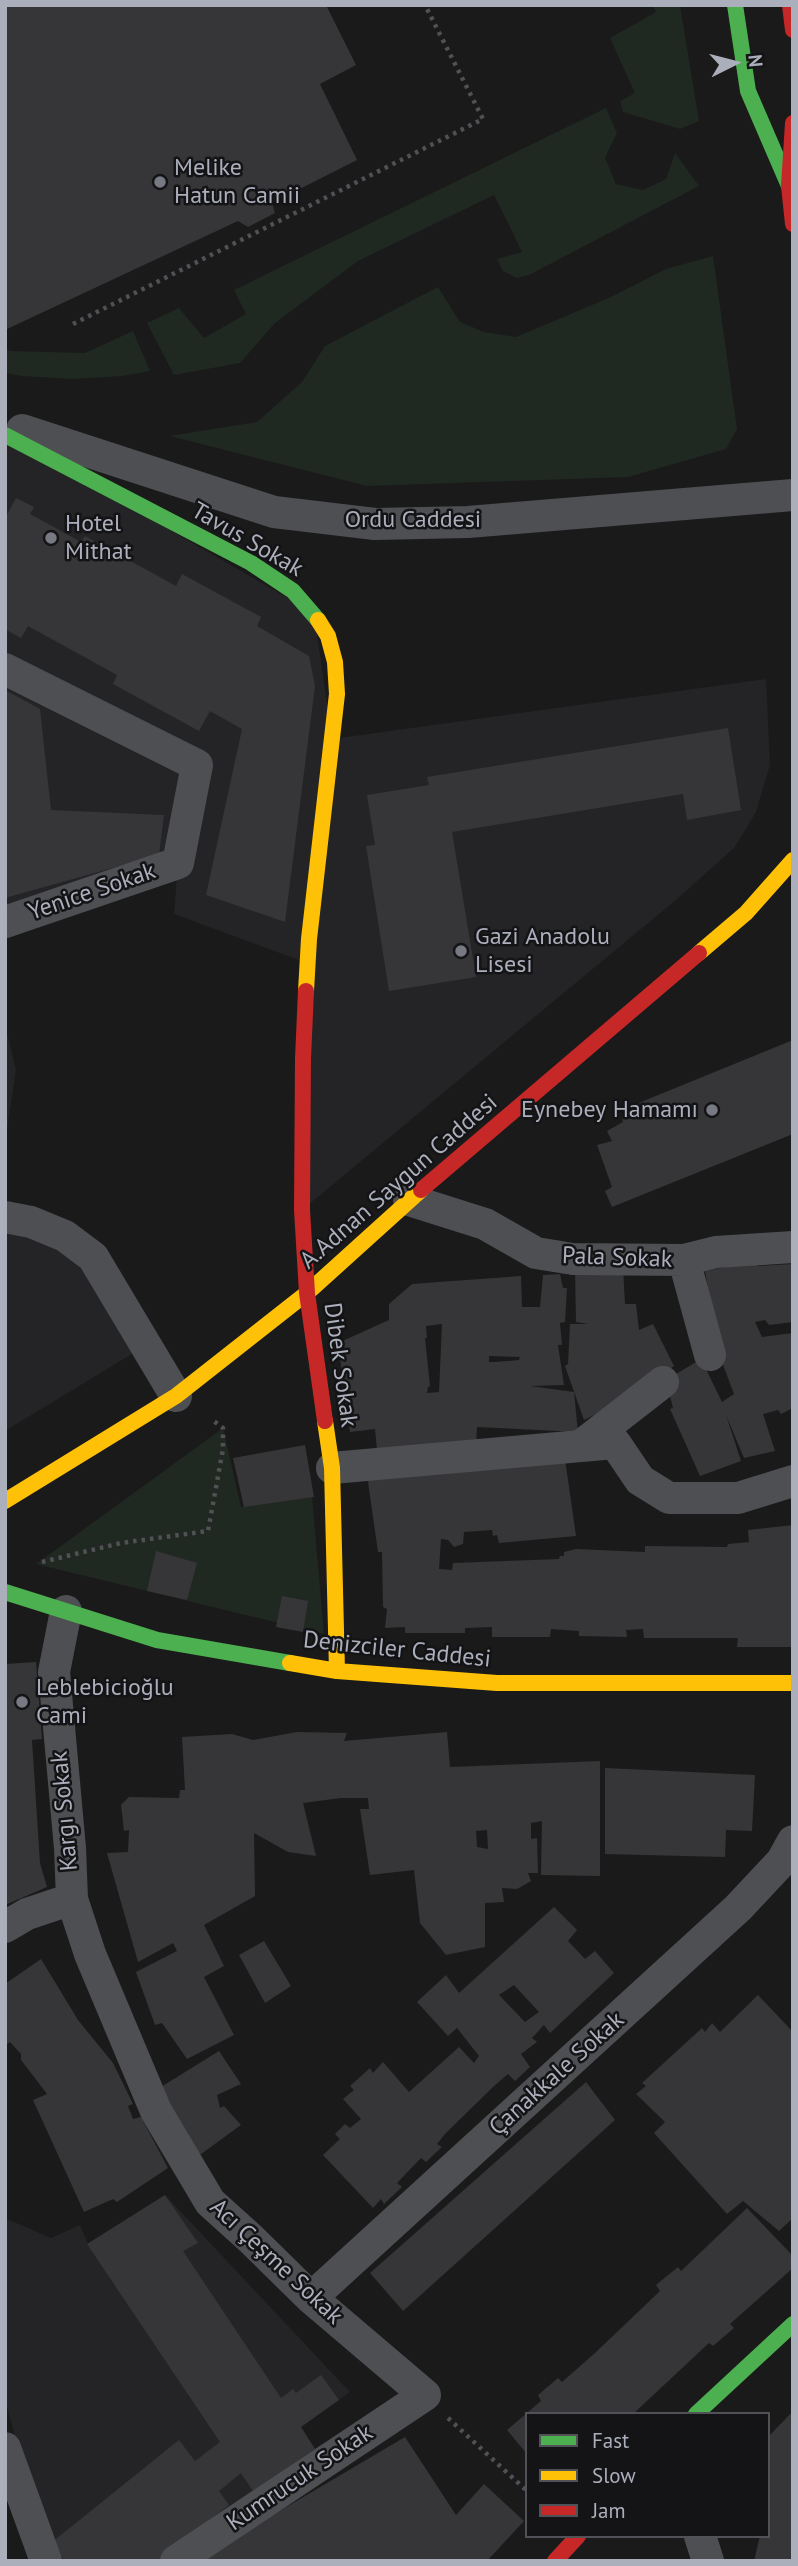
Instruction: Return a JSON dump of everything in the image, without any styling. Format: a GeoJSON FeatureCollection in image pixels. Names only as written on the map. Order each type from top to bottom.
{"type":"FeatureCollection","features":[{"type":"Feature","properties":{"kind":"main road"},"geometry":{"type":"LineString","coordinates":[[736,5],[748,91],[789,186]]}},
{"type":"Feature","properties":{"kind":"main road"},"geometry":{"type":"LineString","coordinates":[[790,5],[793,30]]}},
{"type":"Feature","properties":{"kind":"main road"},"geometry":{"type":"LineString","coordinates":[[793,123],[789,186],[793,224]]}},
{"type":"Feature","properties":{"kind":"main road","name":"Tavus Sokak"},"geometry":{"type":"LineString","coordinates":[[5,435],[251,563],[293,591],[314,613],[328,636],[335,662],[337,694],[309,940]]}},
{"type":"Feature","properties":{"kind":"main road","name":"A.Adnan Saygun Caddesi"},"geometry":{"type":"LineString","coordinates":[[5,1501],[178,1394],[307,1293],[409,1200],[746,913],[793,860]]}},
{"type":"Feature","properties":{"kind":"main road","name":"Dibek Sokak"},"geometry":{"type":"LineString","coordinates":[[309,940],[303,1058],[302,1198],[307,1293],[332,1468],[337,1671]]}},
{"type":"Feature","properties":{"kind":"main road","name":"Denizciler Caddesi"},"geometry":{"type":"LineString","coordinates":[[5,1592],[158,1640],[337,1671],[498,1684],[793,1683]]}},
{"type":"Feature","properties":{"kind":"main road"},"geometry":{"type":"LineString","coordinates":[[698,2412],[793,2324]]}},
{"type":"Feature","properties":{"kind":"main road"},"geometry":{"type":"LineString","coordinates":[[555,2561],[576,2538]]}},
{"type":"Feature","properties":{"kind":"street","name":"Ordu Caddesi"},"geometry":{"type":"LineString","coordinates":[[5,425],[274,512],[375,524],[468,522],[793,495]]}},
{"type":"Feature","properties":{"kind":"street","name":"Yenice Sokak"},"geometry":{"type":"LineString","coordinates":[[5,668],[197,765],[178,863],[5,922]]}},
{"type":"Feature","properties":{"kind":"street","name":"Pala Sokak"},"geometry":{"type":"LineString","coordinates":[[409,1200],[485,1224],[536,1253],[573,1259],[684,1260],[716,1252],[793,1247]]}},
{"type":"Feature","properties":{"kind":"street"},"geometry":{"type":"LineString","coordinates":[[5,1217],[31,1222],[65,1236],[93,1257],[178,1394]]}},
{"type":"Feature","properties":{"kind":"street"},"geometry":{"type":"LineString","coordinates":[[684,1260],[710,1355]]}},
{"type":"Feature","properties":{"kind":"street"},"geometry":{"type":"LineString","coordinates":[[580,1446],[663,1382]]}},
{"type":"Feature","properties":{"kind":"street"},"geometry":{"type":"LineString","coordinates":[[332,1468],[615,1443],[640,1480],[669,1498],[738,1498],[793,1481]]}},
{"type":"Feature","properties":{"kind":"street","name":"Kargı Sokak"},"geometry":{"type":"LineString","coordinates":[[5,1927],[27,1914],[72,1899],[54,1672],[66,1611]]}},
{"type":"Feature","properties":{"kind":"street","name":"Çanakkale Sokak"},"geometry":{"type":"LineString","coordinates":[[312,2298],[738,1908],[782,1861],[793,1841]]}},
{"type":"Feature","properties":{"kind":"street","name":"Acı Çeşme Sokak"},"geometry":{"type":"LineString","coordinates":[[72,1899],[90,1954],[156,2110],[209,2202],[312,2298],[425,2396]]}},
{"type":"Feature","properties":{"kind":"street","name":"Kumrucuk Sokak"},"geometry":{"type":"LineString","coordinates":[[176,2561],[425,2396]]}},
{"type":"Feature","properties":{"kind":"street"},"geometry":{"type":"LineString","coordinates":[[5,2448],[46,2561]]}},
{"type":"Feature","properties":{"kind":"street"},"geometry":{"type":"LineString","coordinates":[[701,2538],[708,2561]]}},
{"type":"Feature","properties":{"kind":"path"},"geometry":{"type":"LineString","coordinates":[[73,324],[483,119],[425,5]]}},
{"type":"Feature","properties":{"kind":"path"},"geometry":{"type":"LineString","coordinates":[[36,1564],[121,1544],[208,1531],[223,1449],[223,1428],[178,1394]]}},
{"type":"Feature","properties":{"kind":"path"},"geometry":{"type":"LineString","coordinates":[[425,2396],[525,2489]]}},
{"type":"Feature","properties":{"kind":"shaded area"},"geometry":{"type":"Polygon","coordinates":[[[652,5],[680,5],[699,121],[680,129],[623,112],[620,101],[635,93],[610,38],[656,12],[652,5]]]}},
{"type":"Feature","properties":{"kind":"shaded area"},"geometry":{"type":"Polygon","coordinates":[[[606,108],[617,133],[605,158],[616,184],[643,190],[666,179],[675,153],[699,186],[529,275],[517,278],[503,271],[497,259],[522,252],[494,195],[358,261],[275,323],[240,363],[174,375],[147,323],[179,308],[204,338],[246,314],[234,290],[606,108]]]}},
{"type":"Feature","properties":{"kind":"shaded area"},"geometry":{"type":"Polygon","coordinates":[[[713,256],[737,429],[726,449],[628,477],[367,486],[170,436],[257,422],[302,382],[325,346],[438,287],[460,322],[484,332],[516,337],[611,297],[666,269],[713,256]]]}},
{"type":"Feature","properties":{"kind":"shaded area"},"geometry":{"type":"Polygon","coordinates":[[[133,331],[150,371],[73,379],[5,373],[5,349],[85,353],[133,331]]]}},
{"type":"Feature","properties":{"kind":"shaded area"},"geometry":{"type":"Polygon","coordinates":[[[5,435],[314,613],[332,739],[766,679],[770,765],[756,812],[734,848],[677,899],[302,1210],[307,963],[174,914],[178,864],[5,922],[5,435]]]}},
{"type":"Feature","properties":{"kind":"shaded area"},"geometry":{"type":"Polygon","coordinates":[[[5,1026],[16,1069],[5,1144],[5,1026]]]}},
{"type":"Feature","properties":{"kind":"shaded area"},"geometry":{"type":"Polygon","coordinates":[[[5,1217],[65,1236],[145,1346],[5,1431],[5,1217]]]}},
{"type":"Feature","properties":{"kind":"shaded area"},"geometry":{"type":"Polygon","coordinates":[[[223,1428],[241,1507],[312,1497],[324,1634],[36,1564],[223,1428]]]}},
{"type":"Feature","properties":{"kind":"shaded area"},"geometry":{"type":"Polygon","coordinates":[[[165,2195],[350,2392],[301,2427],[315,2449],[161,2561],[56,2561],[43,2536],[5,2400],[5,2218],[51,2238],[80,2225],[88,2244],[165,2195]]]}},
{"type":"Feature","properties":{"kind":"building","name":"Melike Hatun Camii"},"geometry":{"type":"Polygon","coordinates":[[[5,5],[326,5],[356,65],[320,84],[357,160],[272,203],[275,213],[248,227],[238,221],[7,329],[5,5]]]}},
{"type":"Feature","properties":{"kind":"building"},"geometry":{"type":"Polygon","coordinates":[[[16,498],[34,507],[30,514],[81,542],[85,536],[176,586],[182,574],[261,617],[257,626],[309,656],[315,686],[285,922],[206,895],[242,729],[210,711],[199,731],[113,684],[117,675],[28,626],[21,638],[5,629],[5,518],[16,498]]]}},
{"type":"Feature","properties":{"kind":"building"},"geometry":{"type":"Polygon","coordinates":[[[5,690],[40,709],[51,810],[164,815],[159,855],[5,898],[5,690]]]}},
{"type":"Feature","properties":{"kind":"building"},"geometry":{"type":"Polygon","coordinates":[[[728,728],[741,810],[687,820],[683,794],[452,832],[476,977],[389,991],[366,846],[375,845],[367,795],[429,785],[427,777],[728,728]]]}},
{"type":"Feature","properties":{"kind":"building","name":"Eynebey Hamamı"},"geometry":{"type":"Polygon","coordinates":[[[793,1040],[793,1134],[612,1207],[605,1191],[612,1187],[597,1145],[612,1141],[607,1131],[623,1122],[622,1118],[641,1102],[793,1040]]]}},
{"type":"Feature","properties":{"kind":"building"},"geometry":{"type":"Polygon","coordinates":[[[756,1261],[757,1266],[793,1264],[793,1322],[769,1325],[765,1320],[755,1322],[762,1337],[793,1333],[793,1408],[781,1414],[778,1410],[763,1414],[775,1451],[744,1458],[726,1415],[741,1461],[700,1476],[670,1409],[673,1408],[666,1380],[701,1359],[722,1402],[734,1394],[719,1354],[705,1271],[756,1261]]]}},
{"type":"Feature","properties":{"kind":"building"},"geometry":{"type":"Polygon","coordinates":[[[623,1267],[625,1304],[636,1304],[639,1330],[653,1324],[674,1366],[638,1394],[584,1420],[565,1366],[568,1364],[570,1324],[588,1324],[576,1322],[575,1269],[623,1267]]]}},
{"type":"Feature","properties":{"kind":"building"},"geometry":{"type":"Polygon","coordinates":[[[560,1274],[563,1288],[567,1288],[565,1322],[560,1323],[562,1345],[558,1345],[564,1385],[530,1386],[574,1392],[578,1432],[477,1427],[476,1448],[377,1450],[375,1429],[350,1432],[338,1343],[389,1320],[389,1304],[412,1284],[521,1276],[522,1307],[540,1307],[543,1275],[560,1274]],[[442,1324],[426,1326],[430,1386],[427,1393],[439,1392],[442,1324]],[[489,1356],[489,1362],[519,1360],[520,1357],[489,1356]]]}},
{"type":"Feature","properties":{"kind":"building"},"geometry":{"type":"Polygon","coordinates":[[[305,1445],[314,1497],[244,1507],[233,1458],[305,1445]]]}},
{"type":"Feature","properties":{"kind":"building"},"geometry":{"type":"Polygon","coordinates":[[[564,1452],[576,1536],[499,1543],[492,1530],[464,1532],[463,1544],[454,1547],[448,1540],[441,1539],[439,1569],[452,1570],[453,1563],[559,1559],[564,1556],[564,1552],[576,1549],[645,1552],[645,1546],[727,1547],[728,1544],[749,1542],[748,1530],[793,1525],[793,1647],[737,1647],[738,1638],[644,1638],[643,1629],[626,1630],[627,1637],[579,1636],[579,1631],[551,1629],[550,1637],[492,1637],[492,1627],[465,1628],[465,1633],[405,1633],[405,1627],[385,1628],[387,1609],[383,1607],[382,1552],[378,1552],[368,1482],[376,1473],[564,1452]]]}},
{"type":"Feature","properties":{"kind":"building"},"geometry":{"type":"Polygon","coordinates":[[[156,1551],[197,1563],[187,1600],[147,1591],[156,1551]]]}},
{"type":"Feature","properties":{"kind":"building"},"geometry":{"type":"Polygon","coordinates":[[[282,1596],[308,1601],[303,1632],[276,1627],[282,1596]]]}},
{"type":"Feature","properties":{"kind":"building"},"geometry":{"type":"Polygon","coordinates":[[[36,1662],[42,1739],[32,1740],[40,1863],[47,1887],[5,1905],[5,1664],[36,1662]]]}},
{"type":"Feature","properties":{"kind":"building"},"geometry":{"type":"Polygon","coordinates":[[[297,1732],[347,1733],[344,1741],[447,1732],[450,1767],[600,1761],[600,1876],[541,1875],[542,1821],[531,1823],[531,1839],[537,1838],[538,1873],[528,1873],[531,1881],[517,1889],[502,1888],[504,1902],[485,1903],[485,1947],[446,1955],[420,1923],[414,1870],[370,1875],[360,1809],[369,1809],[368,1798],[303,1803],[316,1856],[288,1852],[254,1833],[255,1896],[204,1925],[224,1966],[204,1977],[234,2035],[187,2059],[162,2023],[155,2025],[136,1972],[177,1951],[173,1943],[138,1962],[107,1853],[128,1852],[129,1830],[124,1831],[121,1805],[129,1797],[179,1798],[180,1790],[185,1790],[182,1737],[232,1734],[253,1740],[297,1732]],[[487,1830],[476,1831],[477,1847],[488,1849],[487,1830]]]}},
{"type":"Feature","properties":{"kind":"building"},"geometry":{"type":"Polygon","coordinates":[[[605,1768],[755,1775],[752,1831],[726,1830],[725,1857],[605,1854],[605,1768]]]}},
{"type":"Feature","properties":{"kind":"building"},"geometry":{"type":"Polygon","coordinates":[[[554,1907],[577,1930],[568,1941],[585,1959],[595,1951],[614,1973],[550,2033],[544,2025],[532,2038],[537,2042],[521,2054],[530,2067],[515,2081],[508,2074],[494,2086],[445,2134],[437,2144],[442,2147],[426,2162],[421,2158],[397,2183],[402,2187],[384,2204],[381,2199],[373,2208],[323,2155],[340,2139],[335,2134],[345,2124],[350,2128],[361,2119],[343,2099],[354,2090],[350,2086],[370,2068],[373,2073],[383,2062],[409,2092],[459,2047],[474,2063],[479,2056],[457,2028],[448,2036],[417,2002],[446,1975],[459,1993],[554,1907]],[[514,1985],[499,1995],[525,2022],[539,2012],[514,1985]]]}},
{"type":"Feature","properties":{"kind":"building"},"geometry":{"type":"Polygon","coordinates":[[[264,1941],[291,1986],[265,2003],[239,1955],[264,1941]]]}},
{"type":"Feature","properties":{"kind":"building"},"geometry":{"type":"Polygon","coordinates":[[[41,1959],[78,2020],[113,2063],[133,2104],[128,2106],[133,2119],[141,2117],[168,2168],[117,2202],[113,2199],[84,2212],[33,2100],[47,2094],[21,2060],[21,2054],[10,2042],[5,2045],[5,1984],[41,1959]]]}},
{"type":"Feature","properties":{"kind":"building"},"geometry":{"type":"Polygon","coordinates":[[[758,1995],[793,2032],[793,2218],[779,2231],[743,2201],[727,2214],[654,2133],[665,2122],[636,2094],[646,2086],[642,2083],[702,2028],[705,2032],[712,2023],[720,2032],[758,1995]]]}},
{"type":"Feature","properties":{"kind":"building"},"geometry":{"type":"Polygon","coordinates":[[[219,2051],[241,2084],[217,2095],[220,2108],[224,2106],[241,2125],[197,2157],[161,2087],[219,2051]]]}},
{"type":"Feature","properties":{"kind":"building"},"geometry":{"type":"Polygon","coordinates":[[[586,2082],[615,2120],[403,2311],[370,2273],[586,2082]]]}},
{"type":"Feature","properties":{"kind":"building"},"geometry":{"type":"Polygon","coordinates":[[[165,2195],[198,2243],[183,2251],[281,2398],[293,2389],[296,2393],[321,2375],[339,2400],[301,2427],[315,2449],[253,2491],[241,2473],[219,2491],[229,2505],[157,2561],[65,2561],[51,2543],[179,2440],[195,2461],[220,2442],[87,2244],[165,2195]]]}},
{"type":"Feature","properties":{"kind":"building"},"geometry":{"type":"Polygon","coordinates":[[[747,2208],[793,2256],[793,2268],[730,2324],[734,2328],[713,2346],[709,2343],[635,2412],[528,2412],[541,2401],[538,2395],[558,2378],[562,2382],[660,2291],[656,2285],[678,2267],[681,2271],[747,2208]]]}},
{"type":"Feature","properties":{"kind":"building"},"geometry":{"type":"Polygon","coordinates":[[[793,2411],[793,2561],[754,2561],[760,2538],[770,2538],[770,2435],[793,2411]]]}},
{"type":"Feature","properties":{"kind":"building"},"geometry":{"type":"Polygon","coordinates":[[[525,2415],[525,2452],[507,2430],[525,2415]]]}},
{"type":"Feature","properties":{"kind":"building"},"geometry":{"type":"Polygon","coordinates":[[[405,2437],[456,2515],[484,2484],[524,2521],[487,2561],[195,2561],[405,2437]]]}},
{"type":"Feature","properties":{"kind":"traffic: fast"},"geometry":{"type":"LineString","coordinates":[[735,5],[748,91],[789,186]]}},
{"type":"Feature","properties":{"kind":"traffic: fast"},"geometry":{"type":"LineString","coordinates":[[5,435],[251,563],[293,591],[318,620]]}},
{"type":"Feature","properties":{"kind":"traffic: fast"},"geometry":{"type":"LineString","coordinates":[[5,1592],[157,1640],[290,1663]]}},
{"type":"Feature","properties":{"kind":"traffic: fast"},"geometry":{"type":"LineString","coordinates":[[698,2412],[793,2324]]}},
{"type":"Feature","properties":{"kind":"traffic: slow"},"geometry":{"type":"LineString","coordinates":[[306,991],[309,939],[337,694],[335,662],[328,636],[318,620]]}},
{"type":"Feature","properties":{"kind":"traffic: slow"},"geometry":{"type":"LineString","coordinates":[[699,953],[746,913],[793,860]]}},
{"type":"Feature","properties":{"kind":"traffic: slow"},"geometry":{"type":"LineString","coordinates":[[5,1501],[176,1396],[307,1293],[421,1190]]}},
{"type":"Feature","properties":{"kind":"traffic: slow"},"geometry":{"type":"LineString","coordinates":[[325,1421],[332,1468],[337,1671]]}},
{"type":"Feature","properties":{"kind":"traffic: slow"},"geometry":{"type":"LineString","coordinates":[[290,1663],[337,1671],[497,1683],[793,1683]]}},
{"type":"Feature","properties":{"kind":"traffic: jam"},"geometry":{"type":"LineString","coordinates":[[790,5],[793,30]]}},
{"type":"Feature","properties":{"kind":"traffic: jam"},"geometry":{"type":"LineString","coordinates":[[793,123],[789,186],[793,224]]}},
{"type":"Feature","properties":{"kind":"traffic: jam"},"geometry":{"type":"LineString","coordinates":[[421,1190],[699,953]]}},
{"type":"Feature","properties":{"kind":"traffic: jam"},"geometry":{"type":"LineString","coordinates":[[306,991],[302,1210],[307,1293],[325,1421]]}},
{"type":"Feature","properties":{"kind":"traffic: jam"},"geometry":{"type":"LineString","coordinates":[[555,2561],[576,2538]]}},
{"type":"Feature","properties":{"kind":"place","name":"Melike Hatun Camii"},"geometry":{"type":"Point","coordinates":[160,182]}},
{"type":"Feature","properties":{"kind":"place","name":"Hotel Mithat"},"geometry":{"type":"Point","coordinates":[51,538]}},
{"type":"Feature","properties":{"kind":"place","name":"Gazi Anadolu Lisesi"},"geometry":{"type":"Point","coordinates":[461,951]}},
{"type":"Feature","properties":{"kind":"place","name":"Eynebey Hamamı"},"geometry":{"type":"Point","coordinates":[712,1110]}},
{"type":"Feature","properties":{"kind":"place","name":"Leblebicioğlu Cami"},"geometry":{"type":"Point","coordinates":[22,1702]}}]}
